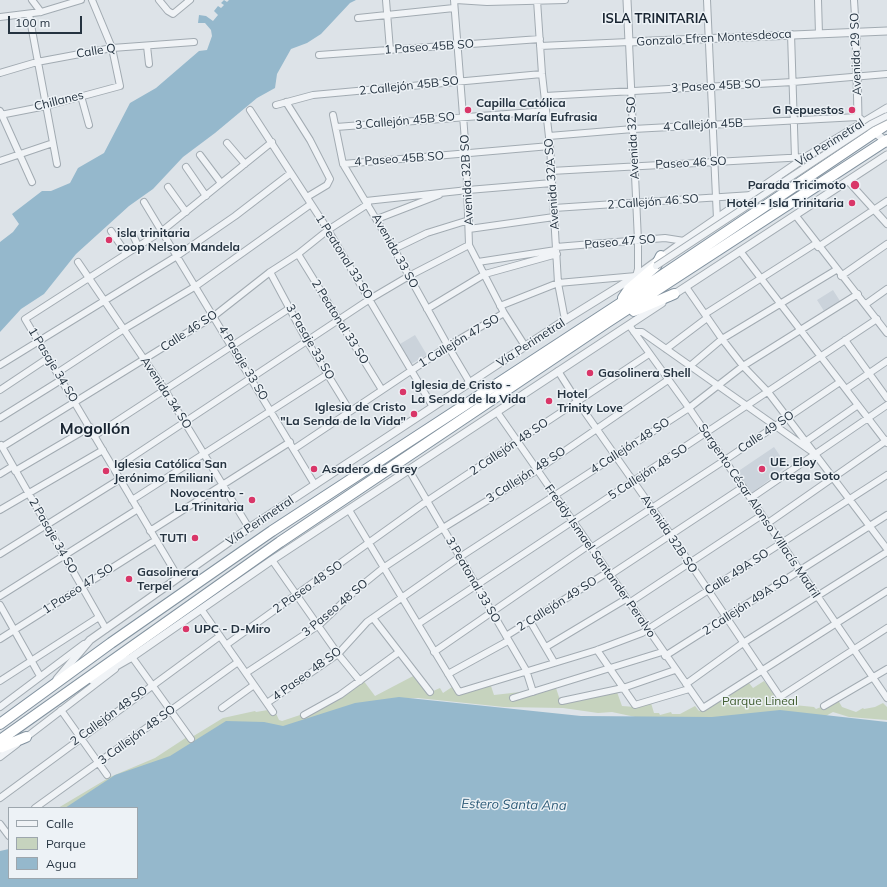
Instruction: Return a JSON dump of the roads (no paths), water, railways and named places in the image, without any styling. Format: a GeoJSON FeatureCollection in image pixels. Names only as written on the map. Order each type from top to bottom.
{"type":"FeatureCollection","features":[{"type":"Feature","properties":{"kind":"highway","name":"Vía Perimetral"},"geometry":{"type":"LineString","coordinates":[[0,724],[111,643],[272,531],[621,303],[887,124]]}},
{"type":"Feature","properties":{"kind":"highway","name":"Vía Perimetral"},"geometry":{"type":"LineString","coordinates":[[0,740],[280,542],[606,323],[886,141]]}},
{"type":"Feature","properties":{"kind":"highway"},"geometry":{"type":"LineString","coordinates":[[621,303],[629,289],[656,266],[661,256]]}},
{"type":"Feature","properties":{"kind":"highway"},"geometry":{"type":"LineString","coordinates":[[606,323],[674,294]]}},
{"type":"Feature","properties":{"kind":"highway"},"geometry":{"type":"LineString","coordinates":[[272,531],[280,542]]}},
{"type":"Feature","properties":{"kind":"highway"},"geometry":{"type":"LineString","coordinates":[[0,748],[26,737]]}},
{"type":"Feature","properties":{"kind":"street"},"geometry":{"type":"LineString","coordinates":[[32,0],[40,12]]}},
{"type":"Feature","properties":{"kind":"street"},"geometry":{"type":"LineString","coordinates":[[0,17],[40,12],[81,0]]}},
{"type":"Feature","properties":{"kind":"street"},"geometry":{"type":"LineString","coordinates":[[92,0],[112,48]]}},
{"type":"Feature","properties":{"kind":"street"},"geometry":{"type":"LineString","coordinates":[[159,0],[168,11],[173,14],[190,0]]}},
{"type":"Feature","properties":{"kind":"street"},"geometry":{"type":"LineString","coordinates":[[386,0],[390,50]]}},
{"type":"Feature","properties":{"kind":"street"},"geometry":{"type":"LineString","coordinates":[[455,0],[565,0]]}},
{"type":"Feature","properties":{"kind":"street","name":"Avenida 32B SO"},"geometry":{"type":"LineString","coordinates":[[455,0],[456,46],[466,154],[469,245],[504,314],[525,346]]}},
{"type":"Feature","properties":{"kind":"street","name":"Avenida 32 SO"},"geometry":{"type":"LineString","coordinates":[[627,0],[638,241],[638,265],[636,276]]}},
{"type":"Feature","properties":{"kind":"street"},"geometry":{"type":"LineString","coordinates":[[707,0],[717,219]]}},
{"type":"Feature","properties":{"kind":"street"},"geometry":{"type":"LineString","coordinates":[[818,0],[819,34]]}},
{"type":"Feature","properties":{"kind":"street","name":"Avenida 29 SO"},"geometry":{"type":"LineString","coordinates":[[854,0],[858,117]]}},
{"type":"Feature","properties":{"kind":"street","name":"Avenida 32A SO"},"geometry":{"type":"LineString","coordinates":[[538,1],[542,74],[546,96],[550,146],[558,283],[565,320]]}},
{"type":"Feature","properties":{"kind":"street"},"geometry":{"type":"LineString","coordinates":[[358,18],[454,8]]}},
{"type":"Feature","properties":{"kind":"street"},"geometry":{"type":"LineString","coordinates":[[29,14],[57,164]]}},
{"type":"Feature","properties":{"kind":"street","name":"Gonzalo Efren Montesdeoca"},"geometry":{"type":"LineString","coordinates":[[540,42],[629,42],[887,31]]}},
{"type":"Feature","properties":{"kind":"street"},"geometry":{"type":"LineString","coordinates":[[791,34],[795,158]]}},
{"type":"Feature","properties":{"kind":"street","name":"Calle Q"},"geometry":{"type":"LineString","coordinates":[[0,73],[37,62],[112,48],[194,42]]}},
{"type":"Feature","properties":{"kind":"street","name":"1 Paseo 45B SO"},"geometry":{"type":"LineString","coordinates":[[319,55],[540,42]]}},
{"type":"Feature","properties":{"kind":"street"},"geometry":{"type":"LineString","coordinates":[[147,46],[149,64]]}},
{"type":"Feature","properties":{"kind":"street","name":"Chillanes"},"geometry":{"type":"LineString","coordinates":[[0,113],[46,106],[81,96],[118,88],[120,84],[112,48]]}},
{"type":"Feature","properties":{"kind":"street","name":"2 Callejón 45B SO"},"geometry":{"type":"LineString","coordinates":[[276,105],[313,95],[542,74]]}},
{"type":"Feature","properties":{"kind":"street","name":"3 Paseo 45B SO"},"geometry":{"type":"LineString","coordinates":[[546,96],[793,82],[857,75],[887,74]]}},
{"type":"Feature","properties":{"kind":"street"},"geometry":{"type":"LineString","coordinates":[[81,96],[89,125]]}},
{"type":"Feature","properties":{"kind":"street"},"geometry":{"type":"LineString","coordinates":[[286,102],[310,140],[330,179],[327,185],[307,197]]}},
{"type":"Feature","properties":{"kind":"street","name":"Vía Perimetral"},"geometry":{"type":"LineString","coordinates":[[49,688],[90,640],[250,528],[525,346],[636,276],[661,256],[806,157],[887,108]]}},
{"type":"Feature","properties":{"kind":"street","name":"1 Peatonal 33 SO"},"geometry":{"type":"LineString","coordinates":[[250,110],[328,230],[433,407]]}},
{"type":"Feature","properties":{"kind":"street","name":"3 Callejón 45B SO"},"geometry":{"type":"LineString","coordinates":[[336,127],[463,116],[546,111]]}},
{"type":"Feature","properties":{"kind":"street"},"geometry":{"type":"LineString","coordinates":[[0,113],[32,182]]}},
{"type":"Feature","properties":{"kind":"street","name":"Avenida 33 SO"},"geometry":{"type":"LineString","coordinates":[[333,115],[343,164],[377,219],[448,346],[470,382]]}},
{"type":"Feature","properties":{"kind":"street"},"geometry":{"type":"LineString","coordinates":[[656,266],[864,129],[887,116]]}},
{"type":"Feature","properties":{"kind":"street"},"geometry":{"type":"LineString","coordinates":[[858,117],[886,141]]}},
{"type":"Feature","properties":{"kind":"street","name":"4 Callejón 45B"},"geometry":{"type":"LineString","coordinates":[[549,136],[633,129],[858,117]]}},
{"type":"Feature","properties":{"kind":"street"},"geometry":{"type":"LineString","coordinates":[[88,277],[162,231],[272,142]]}},
{"type":"Feature","properties":{"kind":"street"},"geometry":{"type":"LineString","coordinates":[[0,161],[19,153],[53,143]]}},
{"type":"Feature","properties":{"kind":"street"},"geometry":{"type":"LineString","coordinates":[[227,143],[245,164]]}},
{"type":"Feature","properties":{"kind":"street","name":"4 Paseo 45B SO"},"geometry":{"type":"LineString","coordinates":[[343,164],[550,146]]}},
{"type":"Feature","properties":{"kind":"street"},"geometry":{"type":"LineString","coordinates":[[200,155],[221,183]]}},
{"type":"Feature","properties":{"kind":"street","name":"Vía Perimetral"},"geometry":{"type":"LineString","coordinates":[[57,700],[132,657],[272,560],[887,155]]}},
{"type":"Feature","properties":{"kind":"street","name":"Paseo 46 SO"},"geometry":{"type":"LineString","coordinates":[[551,172],[806,157]]}},
{"type":"Feature","properties":{"kind":"street"},"geometry":{"type":"LineString","coordinates":[[186,167],[206,196]]}},
{"type":"Feature","properties":{"kind":"street"},"geometry":{"type":"LineString","coordinates":[[0,365],[178,256],[235,216],[290,173]]}},
{"type":"Feature","properties":{"kind":"street"},"geometry":{"type":"LineString","coordinates":[[848,181],[887,224]]}},
{"type":"Feature","properties":{"kind":"street"},"geometry":{"type":"LineString","coordinates":[[367,202],[444,192],[552,183]]}},
{"type":"Feature","properties":{"kind":"street"},"geometry":{"type":"LineString","coordinates":[[168,188],[186,212]]}},
{"type":"Feature","properties":{"kind":"street"},"geometry":{"type":"LineString","coordinates":[[377,219],[412,207],[444,192]]}},
{"type":"Feature","properties":{"kind":"street","name":"2 Callejón 46 SO"},"geometry":{"type":"LineString","coordinates":[[554,208],[636,204],[752,195]]}},
{"type":"Feature","properties":{"kind":"street"},"geometry":{"type":"LineString","coordinates":[[666,349],[706,316],[761,278],[887,201]]}},
{"type":"Feature","properties":{"kind":"street","name":"4 Pasaje 33 SO"},"geometry":{"type":"LineString","coordinates":[[144,202],[315,485]]}},
{"type":"Feature","properties":{"kind":"street","name":"Calle 46 SO"},"geometry":{"type":"LineString","coordinates":[[1,446],[75,403],[214,316],[270,272],[298,254],[367,202]]}},
{"type":"Feature","properties":{"kind":"street"},"geometry":{"type":"LineString","coordinates":[[57,373],[124,329],[196,286],[311,204]]}},
{"type":"Feature","properties":{"kind":"street"},"geometry":{"type":"LineString","coordinates":[[796,216],[836,270],[858,294],[887,333]]}},
{"type":"Feature","properties":{"kind":"street"},"geometry":{"type":"LineString","coordinates":[[469,229],[554,217]]}},
{"type":"Feature","properties":{"kind":"street"},"geometry":{"type":"LineString","coordinates":[[394,249],[427,233],[469,220]]}},
{"type":"Feature","properties":{"kind":"street"},"geometry":{"type":"LineString","coordinates":[[111,231],[126,253]]}},
{"type":"Feature","properties":{"kind":"street"},"geometry":{"type":"LineString","coordinates":[[133,235],[138,246]]}},
{"type":"Feature","properties":{"kind":"street","name":"Paseo 47 SO"},"geometry":{"type":"LineString","coordinates":[[478,262],[665,238],[684,241]]}},
{"type":"Feature","properties":{"kind":"street"},"geometry":{"type":"LineString","coordinates":[[842,276],[887,244]]}},
{"type":"Feature","properties":{"kind":"street"},"geometry":{"type":"LineString","coordinates":[[114,469],[184,421],[370,299],[409,276],[469,245]]}},
{"type":"Feature","properties":{"kind":"street","name":"Paseo 47 SO"},"geometry":{"type":"LineString","coordinates":[[427,309],[485,274],[556,251]]}},
{"type":"Feature","properties":{"kind":"street"},"geometry":{"type":"LineString","coordinates":[[740,251],[886,441],[768,523]]}},
{"type":"Feature","properties":{"kind":"street","name":"2 Peatonal 33 SO"},"geometry":{"type":"LineString","coordinates":[[298,254],[382,390]]}},
{"type":"Feature","properties":{"kind":"street","name":"Avenida 34 SO"},"geometry":{"type":"LineString","coordinates":[[78,262],[145,359],[250,528]]}},
{"type":"Feature","properties":{"kind":"street"},"geometry":{"type":"LineString","coordinates":[[690,366],[722,339],[836,270]]}},
{"type":"Feature","properties":{"kind":"street","name":"3 Pasaje 33 SO"},"geometry":{"type":"LineString","coordinates":[[270,272],[307,341],[350,412]]}},
{"type":"Feature","properties":{"kind":"street"},"geometry":{"type":"LineString","coordinates":[[500,306],[558,283],[636,276]]}},
{"type":"Feature","properties":{"kind":"street","name":"1 Pasaje 34 SO"},"geometry":{"type":"LineString","coordinates":[[88,277],[26,319],[178,578]]}},
{"type":"Feature","properties":{"kind":"street"},"geometry":{"type":"LineString","coordinates":[[597,650],[635,705],[687,687],[743,643],[887,551],[768,392],[743,366],[722,339],[686,287]]}},
{"type":"Feature","properties":{"kind":"street"},"geometry":{"type":"LineString","coordinates":[[866,304],[887,289]]}},
{"type":"Feature","properties":{"kind":"street","name":"4 Callejón 48 SO"},"geometry":{"type":"LineString","coordinates":[[401,598],[460,557],[689,408],[743,366],[858,294]]}},
{"type":"Feature","properties":{"kind":"street"},"geometry":{"type":"LineString","coordinates":[[94,436],[290,308]]}},
{"type":"Feature","properties":{"kind":"street","name":"1 Callejón 47 SO"},"geometry":{"type":"LineString","coordinates":[[294,449],[410,370],[504,314]]}},
{"type":"Feature","properties":{"kind":"street","name":"5 Callejón 48 SO"},"geometry":{"type":"LineString","coordinates":[[418,624],[877,319]]}},
{"type":"Feature","properties":{"kind":"street","name":"Sargento César Alonso Villacís Madril"},"geometry":{"type":"LineString","coordinates":[[629,325],[725,460],[887,698]]}},
{"type":"Feature","properties":{"kind":"street"},"geometry":{"type":"LineString","coordinates":[[634,332],[642,332],[747,405],[815,455]]}},
{"type":"Feature","properties":{"kind":"street"},"geometry":{"type":"LineString","coordinates":[[845,340],[887,398]]}},
{"type":"Feature","properties":{"kind":"street","name":"2 Callejón 48 SO"},"geometry":{"type":"LineString","coordinates":[[369,543],[427,501],[650,354]]}},
{"type":"Feature","properties":{"kind":"street"},"geometry":{"type":"LineString","coordinates":[[0,390],[48,358]]}},
{"type":"Feature","properties":{"kind":"street"},"geometry":{"type":"LineString","coordinates":[[846,389],[887,361]]}},
{"type":"Feature","properties":{"kind":"street","name":"Avenida 32B SO"},"geometry":{"type":"LineString","coordinates":[[558,371],[780,697],[854,650]]}},
{"type":"Feature","properties":{"kind":"street"},"geometry":{"type":"LineString","coordinates":[[132,500],[328,374]]}},
{"type":"Feature","properties":{"kind":"street"},"geometry":{"type":"LineString","coordinates":[[0,418],[61,380]]}},
{"type":"Feature","properties":{"kind":"street","name":"3 Callejón 48 SO"},"geometry":{"type":"LineString","coordinates":[[383,568],[443,528],[537,470],[668,380]]}},
{"type":"Feature","properties":{"kind":"street","name":"Calle 49 SO"},"geometry":{"type":"LineString","coordinates":[[434,652],[491,611],[725,460],[840,382]]}},
{"type":"Feature","properties":{"kind":"street"},"geometry":{"type":"LineString","coordinates":[[806,442],[858,405]]}},
{"type":"Feature","properties":{"kind":"street"},"geometry":{"type":"LineString","coordinates":[[751,498],[887,405]]}},
{"type":"Feature","properties":{"kind":"street","name":"Freddy Ismael Santander Peralvo"},"geometry":{"type":"LineString","coordinates":[[497,412],[701,707],[705,708],[762,672]]}},
{"type":"Feature","properties":{"kind":"street"},"geometry":{"type":"LineString","coordinates":[[0,474],[14,469],[90,428]]}},
{"type":"Feature","properties":{"kind":"street"},"geometry":{"type":"LineString","coordinates":[[150,531],[290,442]]}},
{"type":"Feature","properties":{"kind":"street","name":"2 Pasaje 34 SO"},"geometry":{"type":"LineString","coordinates":[[1,446],[3,455],[14,469],[28,492],[106,629]]}},
{"type":"Feature","properties":{"kind":"street"},"geometry":{"type":"LineString","coordinates":[[0,510],[28,492],[103,450]]}},
{"type":"Feature","properties":{"kind":"street","name":"3 Peatonal 33 SO"},"geometry":{"type":"LineString","coordinates":[[409,470],[526,670],[534,692]]}},
{"type":"Feature","properties":{"kind":"street","name":"Calle 49A SO"},"geometry":{"type":"LineString","coordinates":[[448,674],[459,692],[526,670],[597,650],[648,630],[887,475]]}},
{"type":"Feature","properties":{"kind":"street"},"geometry":{"type":"LineString","coordinates":[[0,554],[120,479]]}},
{"type":"Feature","properties":{"kind":"street","name":"2 Callejón 49 SO"},"geometry":{"type":"LineString","coordinates":[[448,674],[507,638],[530,621],[670,535],[743,487]]}},
{"type":"Feature","properties":{"kind":"street"},"geometry":{"type":"LineString","coordinates":[[0,596],[138,509]]}},
{"type":"Feature","properties":{"kind":"street"},"geometry":{"type":"LineString","coordinates":[[349,510],[448,674]]}},
{"type":"Feature","properties":{"kind":"street"},"geometry":{"type":"LineString","coordinates":[[546,647],[628,601],[762,515]]}},
{"type":"Feature","properties":{"kind":"street","name":"2 Callejón 49A SO"},"geometry":{"type":"LineString","coordinates":[[513,698],[664,654],[726,617],[887,515]]}},
{"type":"Feature","properties":{"kind":"street","name":"1 Paseo 47 SO"},"geometry":{"type":"LineString","coordinates":[[0,639],[156,540]]}},
{"type":"Feature","properties":{"kind":"street","name":"2 Paseo 48 SO"},"geometry":{"type":"LineString","coordinates":[[226,645],[369,543]]}},
{"type":"Feature","properties":{"kind":"street"},"geometry":{"type":"LineString","coordinates":[[272,560],[338,654],[360,681]]}},
{"type":"Feature","properties":{"kind":"street","name":"3 Paseo 48 SO"},"geometry":{"type":"LineString","coordinates":[[246,673],[318,625],[356,590],[383,568]]}},
{"type":"Feature","properties":{"kind":"street"},"geometry":{"type":"LineString","coordinates":[[762,672],[887,591]]}},
{"type":"Feature","properties":{"kind":"street","name":"4 Paseo 48 SO"},"geometry":{"type":"LineString","coordinates":[[267,703],[338,654],[367,622],[401,598]]}},
{"type":"Feature","properties":{"kind":"street"},"geometry":{"type":"LineString","coordinates":[[0,605],[40,676]]}},
{"type":"Feature","properties":{"kind":"street"},"geometry":{"type":"LineString","coordinates":[[201,609],[273,712]]}},
{"type":"Feature","properties":{"kind":"street"},"geometry":{"type":"LineString","coordinates":[[0,681],[99,617]]}},
{"type":"Feature","properties":{"kind":"street"},"geometry":{"type":"LineString","coordinates":[[373,618],[430,692]]}},
{"type":"Feature","properties":{"kind":"street"},"geometry":{"type":"LineString","coordinates":[[530,621],[554,662]]}},
{"type":"Feature","properties":{"kind":"street"},"geometry":{"type":"LineString","coordinates":[[854,650],[887,628]]}},
{"type":"Feature","properties":{"kind":"street","name":"2 Callejón 48 SO"},"geometry":{"type":"LineString","coordinates":[[0,798],[80,737],[220,636]]}},
{"type":"Feature","properties":{"kind":"street"},"geometry":{"type":"LineString","coordinates":[[0,707],[90,640]]}},
{"type":"Feature","properties":{"kind":"street"},"geometry":{"type":"LineString","coordinates":[[304,715],[340,695],[399,652]]}},
{"type":"Feature","properties":{"kind":"street"},"geometry":{"type":"LineString","coordinates":[[0,757],[132,657],[191,739]]}},
{"type":"Feature","properties":{"kind":"street","name":"3 Callejón 48 SO"},"geometry":{"type":"LineString","coordinates":[[37,807],[238,662]]}},
{"type":"Feature","properties":{"kind":"street"},"geometry":{"type":"LineString","coordinates":[[824,706],[887,669]]}},
{"type":"Feature","properties":{"kind":"street"},"geometry":{"type":"LineString","coordinates":[[562,701],[624,688],[674,670]]}},
{"type":"Feature","properties":{"kind":"street"},"geometry":{"type":"LineString","coordinates":[[222,708],[254,685]]}},
{"type":"Feature","properties":{"kind":"street"},"geometry":{"type":"LineString","coordinates":[[61,710],[107,775]]}},
{"type":"Feature","properties":{"kind":"water"},"geometry":{"type":"Polygon","coordinates":[[[224,0],[227,2],[229,0],[356,0],[350,3],[321,34],[307,43],[291,49],[277,74],[275,88],[257,98],[183,157],[153,189],[129,206],[76,254],[44,294],[21,309],[0,332],[0,242],[13,232],[19,224],[12,214],[42,191],[51,191],[70,183],[78,168],[104,153],[130,103],[156,88],[199,51],[207,50],[212,36],[211,30],[205,23],[198,23],[199,15],[206,16],[213,21],[218,15],[214,11],[218,6],[221,8],[224,5],[221,3],[224,0]]]}},
{"type":"Feature","properties":{"kind":"water","name":"Estero Santa Ana"},"geometry":{"type":"Polygon","coordinates":[[[399,697],[581,716],[712,717],[780,710],[887,722],[887,887],[0,887],[0,851],[8,849],[8,879],[138,879],[138,807],[67,807],[115,775],[170,756],[226,721],[264,722],[283,726],[355,703],[399,697]]]}},
{"type":"Feature","properties":{"kind":"place","name":"Capilla Católica Santa María Eufrasia"},"geometry":{"type":"Point","coordinates":[468,110]}},
{"type":"Feature","properties":{"kind":"place","name":"G Repuestos"},"geometry":{"type":"Point","coordinates":[852,110]}},
{"type":"Feature","properties":{"kind":"place","name":"Parada Tricimoto"},"geometry":{"type":"Point","coordinates":[855,185]}},
{"type":"Feature","properties":{"kind":"place","name":"Hotel - Isla Trinitaria"},"geometry":{"type":"Point","coordinates":[852,203]}},
{"type":"Feature","properties":{"kind":"place","name":"isla trinitaria coop Nelson Mandela"},"geometry":{"type":"Point","coordinates":[109,240]}},
{"type":"Feature","properties":{"kind":"place","name":"Gasolinera Shell"},"geometry":{"type":"Point","coordinates":[590,373]}},
{"type":"Feature","properties":{"kind":"place","name":"Iglesia de Cristo - La Senda de la Vida"},"geometry":{"type":"Point","coordinates":[403,392]}},
{"type":"Feature","properties":{"kind":"place","name":"Hotel Trinity Love"},"geometry":{"type":"Point","coordinates":[549,401]}},
{"type":"Feature","properties":{"kind":"place","name":"Iglesia de Cristo \"La Senda de la Vida\""},"geometry":{"type":"Point","coordinates":[414,414]}},
{"type":"Feature","properties":{"kind":"place","name":"Asadero de Grey"},"geometry":{"type":"Point","coordinates":[314,469]}},
{"type":"Feature","properties":{"kind":"place","name":"UE. Eloy Ortega Soto"},"geometry":{"type":"Point","coordinates":[762,469]}},
{"type":"Feature","properties":{"kind":"place","name":"Iglesia Católica San Jerónimo Emiliani"},"geometry":{"type":"Point","coordinates":[106,471]}},
{"type":"Feature","properties":{"kind":"place","name":"Novocentro - La Trinitaria"},"geometry":{"type":"Point","coordinates":[252,500]}},
{"type":"Feature","properties":{"kind":"place","name":"TUTI"},"geometry":{"type":"Point","coordinates":[195,538]}},
{"type":"Feature","properties":{"kind":"place","name":"Gasolinera Terpel"},"geometry":{"type":"Point","coordinates":[129,579]}},
{"type":"Feature","properties":{"kind":"place","name":"UPC - D-Miro"},"geometry":{"type":"Point","coordinates":[186,629]}},
{"type":"Feature","properties":{"kind":"district","name":"ISLA TRINITARIA"},"geometry":{"type":"Point","coordinates":[655,19]}},
{"type":"Feature","properties":{"kind":"district","name":"Mogollón"},"geometry":{"type":"Point","coordinates":[95,429]}},
{"type":"Feature","properties":{"kind":"park label","name":"Parque Lineal"},"geometry":{"type":"Point","coordinates":[760,701]}}]}
